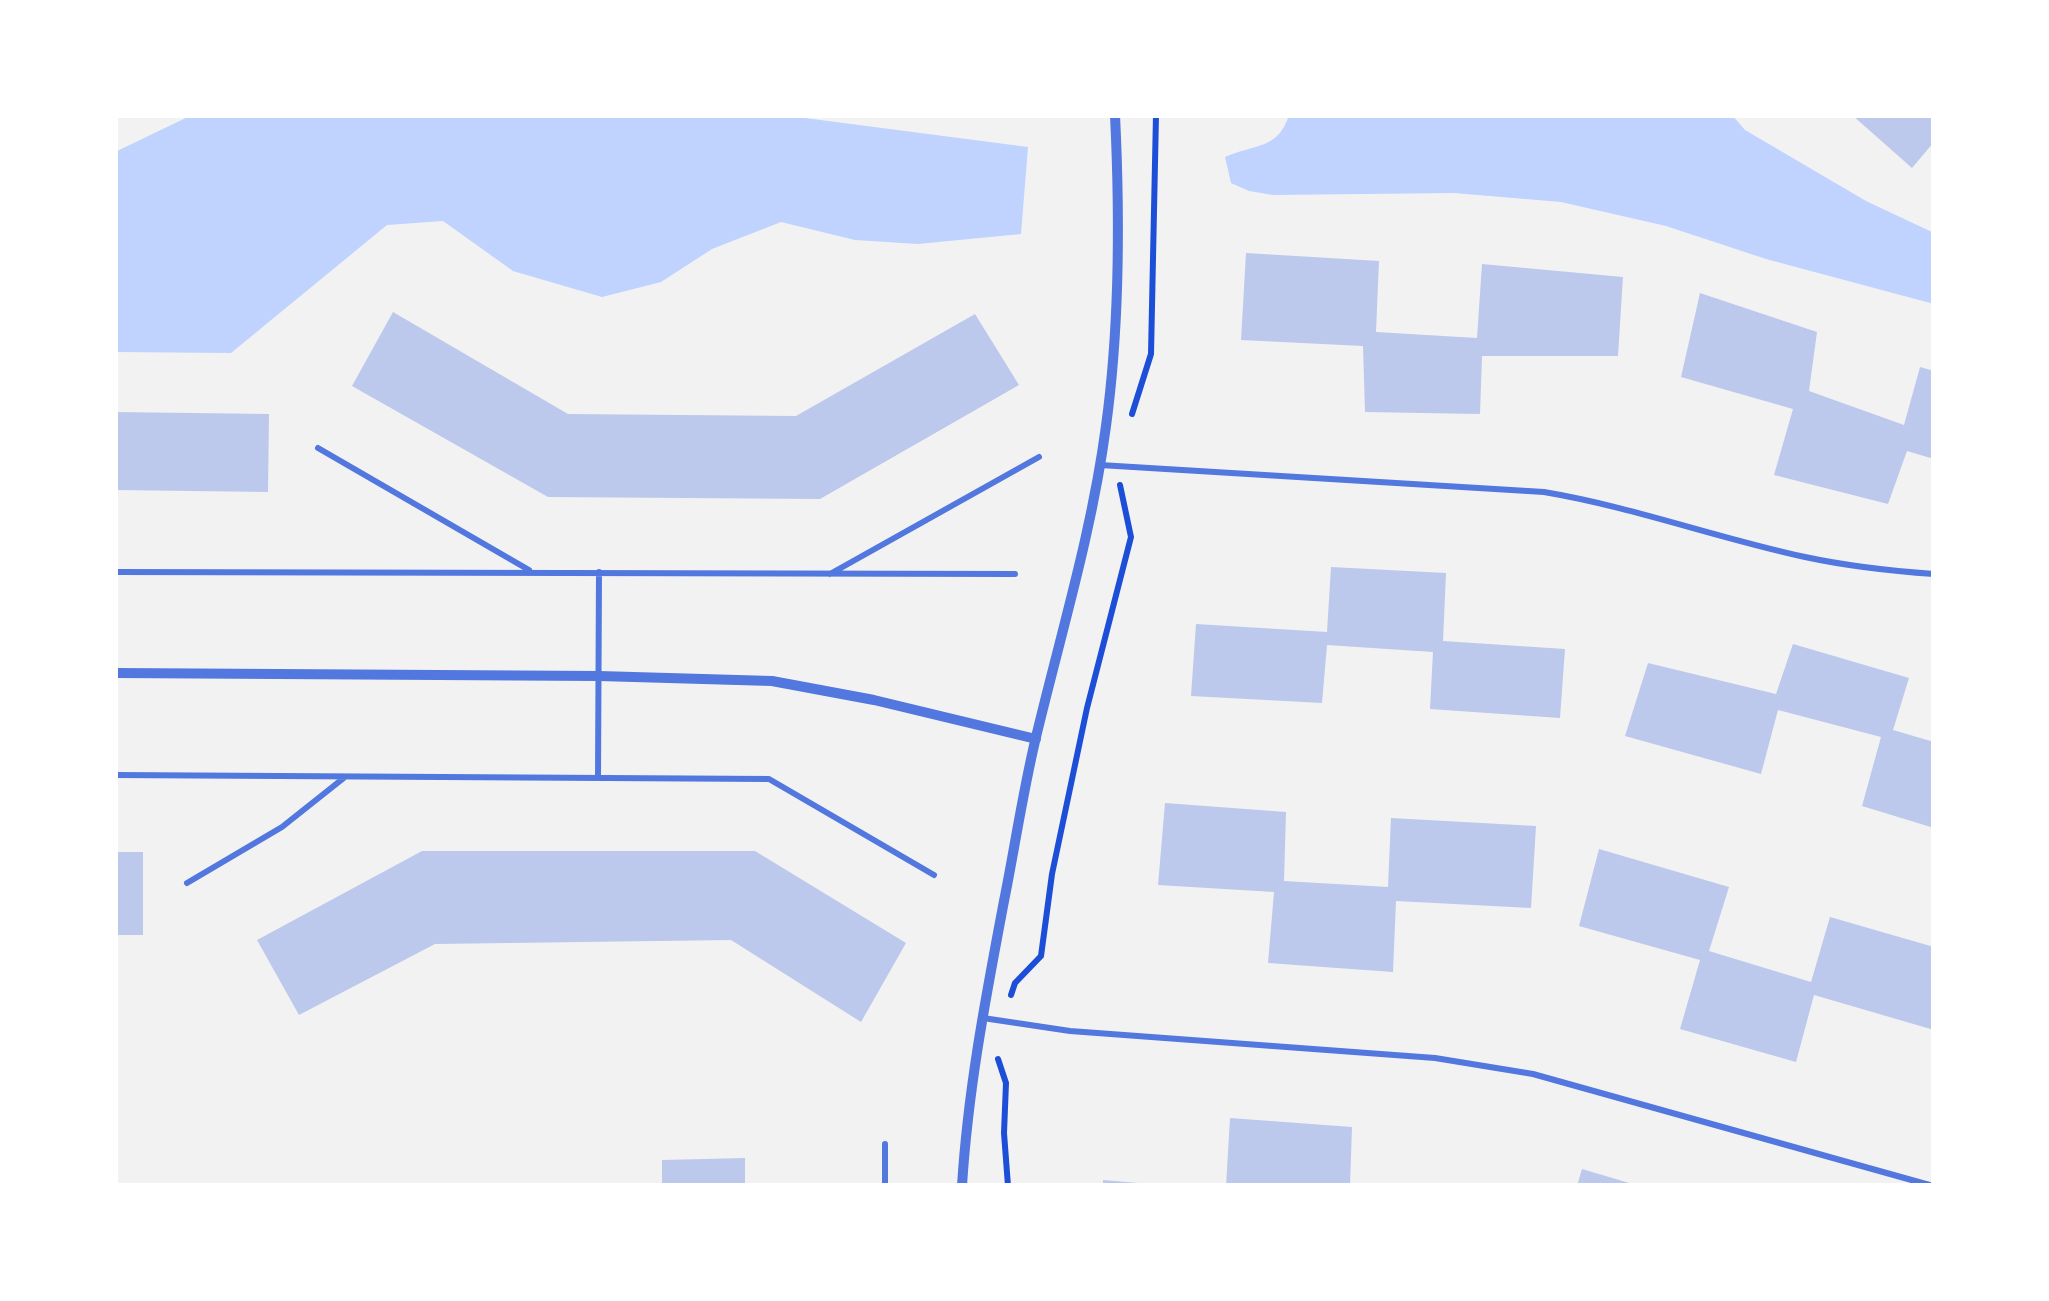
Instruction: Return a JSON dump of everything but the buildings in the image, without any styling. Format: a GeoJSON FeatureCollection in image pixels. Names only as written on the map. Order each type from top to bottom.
{"type":"FeatureCollection","features":[{"type":"Feature","properties":{"kind":"street"},"geometry":{"type":"LineString","coordinates":[[962,1186],[967,1109],[982,1018],[1036,738],[1081,564],[1099,465],[1115,348],[1115,115]]}},
{"type":"Feature","properties":{"kind":"street"},"geometry":{"type":"LineString","coordinates":[[115,673],[772,681],[1036,738]]}},
{"type":"Feature","properties":{"kind":"lane"},"geometry":{"type":"LineString","coordinates":[[318,448],[532,572]]}},
{"type":"Feature","properties":{"kind":"lane"},"geometry":{"type":"LineString","coordinates":[[828,575],[1038,457]]}},
{"type":"Feature","properties":{"kind":"lane"},"geometry":{"type":"LineString","coordinates":[[1099,465],[1544,492],[1589,500],[1803,556],[1934,574]]}},
{"type":"Feature","properties":{"kind":"lane"},"geometry":{"type":"LineString","coordinates":[[115,572],[1015,574]]}},
{"type":"Feature","properties":{"kind":"lane"},"geometry":{"type":"LineString","coordinates":[[598,778],[599,572]]}},
{"type":"Feature","properties":{"kind":"lane"},"geometry":{"type":"LineString","coordinates":[[115,775],[770,779],[934,875]]}},
{"type":"Feature","properties":{"kind":"lane"},"geometry":{"type":"LineString","coordinates":[[187,883],[282,827],[346,776]]}},
{"type":"Feature","properties":{"kind":"lane"},"geometry":{"type":"LineString","coordinates":[[982,1018],[1070,1030],[1484,1065],[1533,1074],[1933,1186]]}},
{"type":"Feature","properties":{"kind":"lane"},"geometry":{"type":"LineString","coordinates":[[885,1144],[885,1186]]}},
{"type":"Feature","properties":{"kind":"path"},"geometry":{"type":"LineString","coordinates":[[1126,428],[1151,354],[1156,115]]}},
{"type":"Feature","properties":{"kind":"path"},"geometry":{"type":"LineString","coordinates":[[1015,983],[1042,956],[1052,874],[1086,708],[1131,537],[1120,490]]}},
{"type":"Feature","properties":{"kind":"path"},"geometry":{"type":"LineString","coordinates":[[994,1048],[1006,1083],[1008,1186]]}},
{"type":"Feature","properties":{"kind":"water"},"geometry":{"type":"Polygon","coordinates":[[[192,115],[782,115],[1028,147],[1021,234],[918,244],[855,240],[781,222],[712,249],[661,282],[602,297],[513,271],[443,221],[387,225],[231,353],[115,352],[115,152],[192,115]]]}},
{"type":"Feature","properties":{"kind":"water"},"geometry":{"type":"Polygon","coordinates":[[[1289,115],[1732,115],[1745,130],[1866,201],[1934,233],[1934,304],[1766,259],[1666,226],[1561,202],[1454,193],[1273,195],[1231,183],[1225,157],[1272,140],[1289,115]]]}}]}
